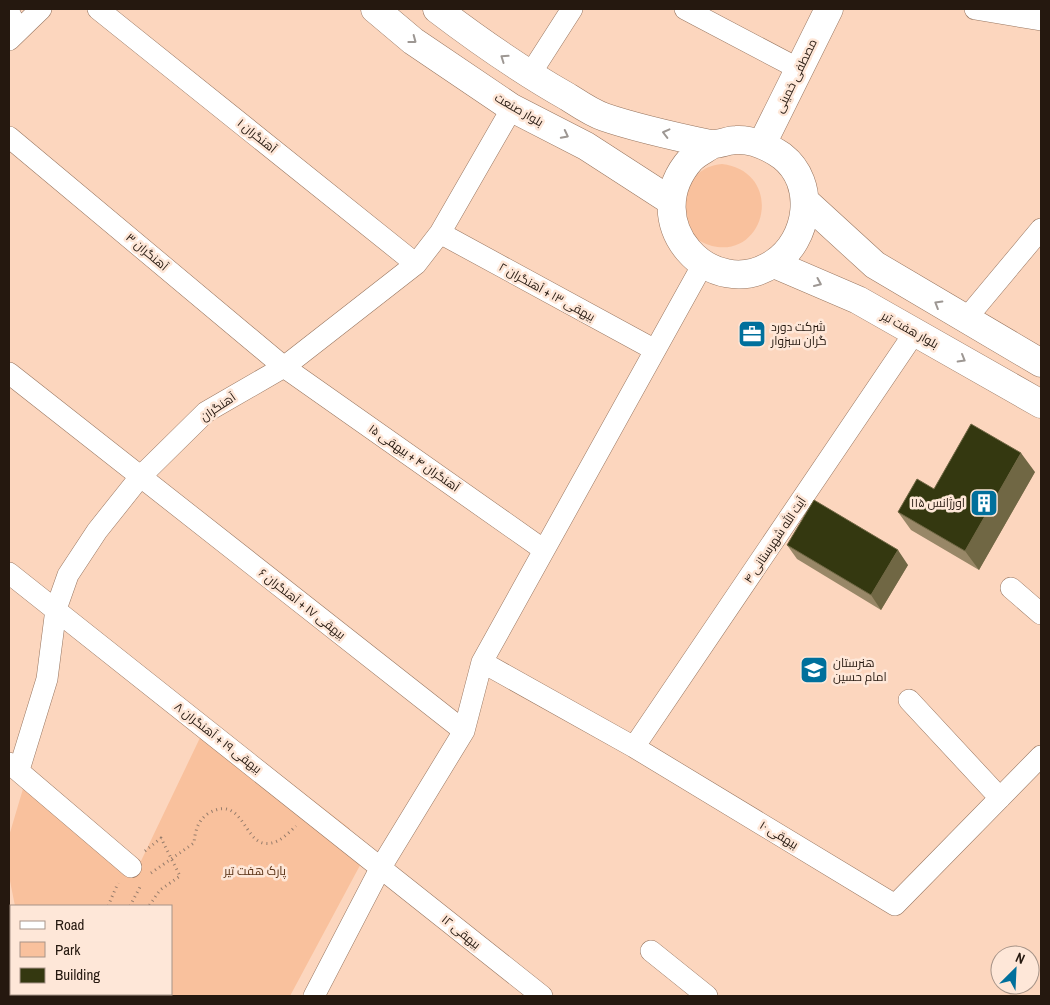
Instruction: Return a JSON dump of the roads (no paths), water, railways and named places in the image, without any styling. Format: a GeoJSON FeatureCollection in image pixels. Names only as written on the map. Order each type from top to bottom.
{"type":"FeatureCollection","features":[{"type":"Feature","properties":{"kind":"main road","name":"بلوار صنعت"},"geometry":{"type":"LineString","coordinates":[[375,9],[413,41],[512,108],[586,146],[671,201]]}},
{"type":"Feature","properties":{"kind":"main road"},"geometry":{"type":"LineString","coordinates":[[437,9],[530,76],[603,117],[713,144]]}},
{"type":"Feature","properties":{"kind":"main road","name":"مصطفی خمینی"},"geometry":{"type":"LineString","coordinates":[[762,144],[829,9]]}},
{"type":"Feature","properties":{"kind":"main road"},"geometry":{"type":"LineString","coordinates":[[738,140],[762,144],[783,157],[798,177],[805,201],[803,225],[792,247],[774,264],[751,273],[726,273],[703,264],[685,247],[673,225],[671,201],[678,177],[692,157],[713,144],[738,140]]}},
{"type":"Feature","properties":{"kind":"main road"},"geometry":{"type":"LineString","coordinates":[[805,201],[875,265],[965,320],[1041,363]]}},
{"type":"Feature","properties":{"kind":"main road","name":"بلوار هفت تیر"},"geometry":{"type":"LineString","coordinates":[[774,264],[858,300],[1041,404]]}},
{"type":"Feature","properties":{"kind":"street"},"geometry":{"type":"LineString","coordinates":[[14,35],[41,9]]}},
{"type":"Feature","properties":{"kind":"street","name":"آهنگران ۱"},"geometry":{"type":"LineString","coordinates":[[98,9],[416,264]]}},
{"type":"Feature","properties":{"kind":"street"},"geometry":{"type":"LineString","coordinates":[[530,76],[572,9]]}},
{"type":"Feature","properties":{"kind":"street"},"geometry":{"type":"LineString","coordinates":[[685,9],[799,70]]}},
{"type":"Feature","properties":{"kind":"street"},"geometry":{"type":"LineString","coordinates":[[975,9],[1041,20]]}},
{"type":"Feature","properties":{"kind":"street"},"geometry":{"type":"LineString","coordinates":[[9,12],[14,35]]}},
{"type":"Feature","properties":{"kind":"street","name":"آهنگران"},"geometry":{"type":"LineString","coordinates":[[14,766],[47,679],[56,610],[68,575],[97,532],[140,477],[206,412],[284,366],[416,264],[440,233],[512,108]]}},
{"type":"Feature","properties":{"kind":"street","name":"آهنگران ۳"},"geometry":{"type":"LineString","coordinates":[[9,137],[284,366]]}},
{"type":"Feature","properties":{"kind":"street"},"geometry":{"type":"LineString","coordinates":[[965,320],[1041,229]]}},
{"type":"Feature","properties":{"kind":"street","name":"بیهقی ۱۳ + آهنگران ۲"},"geometry":{"type":"LineString","coordinates":[[440,233],[655,350]]}},
{"type":"Feature","properties":{"kind":"street"},"geometry":{"type":"LineString","coordinates":[[314,996],[380,867],[464,731],[482,662],[703,264]]}},
{"type":"Feature","properties":{"kind":"street","name":"آیت الله شهرستانی ۴"},"geometry":{"type":"LineString","coordinates":[[634,747],[915,332]]}},
{"type":"Feature","properties":{"kind":"street","name":"آهنگران ۴ + بیهقی ۱۵"},"geometry":{"type":"LineString","coordinates":[[284,366],[544,550]]}},
{"type":"Feature","properties":{"kind":"street","name":"بیهقی ۱۷ + آهنگران ۶"},"geometry":{"type":"LineString","coordinates":[[9,373],[464,731]]}},
{"type":"Feature","properties":{"kind":"street","name":"بیهقی ۱۹ + آهنگران ۸"},"geometry":{"type":"LineString","coordinates":[[9,573],[380,867]]}},
{"type":"Feature","properties":{"kind":"street"},"geometry":{"type":"LineString","coordinates":[[1011,588],[1041,614]]}},
{"type":"Feature","properties":{"kind":"street","name":"بیهقی ۱۰"},"geometry":{"type":"LineString","coordinates":[[482,662],[634,747],[895,905],[1041,756]]}},
{"type":"Feature","properties":{"kind":"street"},"geometry":{"type":"LineString","coordinates":[[909,700],[1000,798]]}},
{"type":"Feature","properties":{"kind":"street"},"geometry":{"type":"LineString","coordinates":[[14,766],[141,873]]}},
{"type":"Feature","properties":{"kind":"street","name":"بیهقی ۱۲"},"geometry":{"type":"LineString","coordinates":[[380,867],[542,996]]}},
{"type":"Feature","properties":{"kind":"street"},"geometry":{"type":"LineString","coordinates":[[650,951],[704,995]]}},
{"type":"Feature","properties":{"kind":"place","name":"شرکت دورد گران سبزوار"},"geometry":{"type":"Point","coordinates":[752,334]}},
{"type":"Feature","properties":{"kind":"place","name":"اورژانس ۱۱۵"},"geometry":{"type":"Point","coordinates":[984,503]}},
{"type":"Feature","properties":{"kind":"place","name":"هنرستان امام حسین"},"geometry":{"type":"Point","coordinates":[814,670]}},
{"type":"Feature","properties":{"kind":"park label","name":"پارک هفت تیر"},"geometry":{"type":"Point","coordinates":[255,871]}}]}
